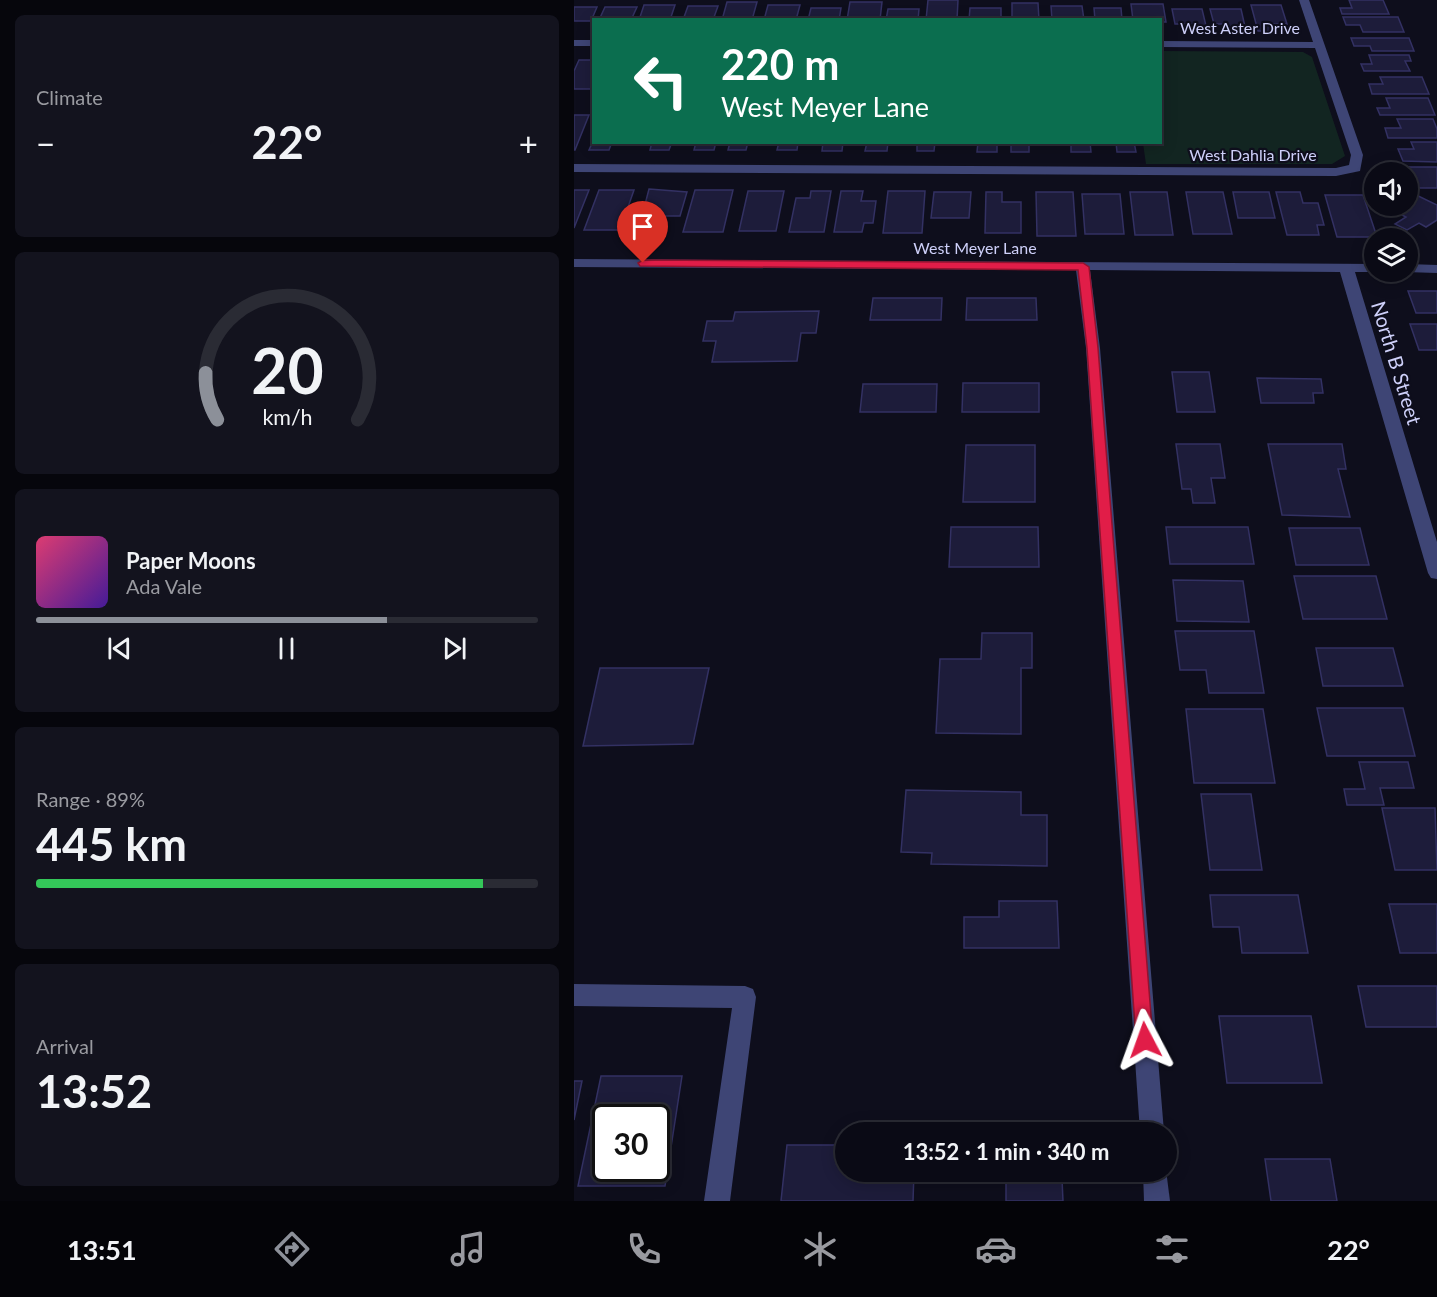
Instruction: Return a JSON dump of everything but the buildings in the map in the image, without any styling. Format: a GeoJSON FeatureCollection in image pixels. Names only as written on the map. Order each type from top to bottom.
{"type":"FeatureCollection","features":[{"type":"Feature","properties":{"kind":"street"},"geometry":{"type":"LineString","coordinates":[[1304,0],[1319,45]]}},
{"type":"Feature","properties":{"kind":"street"},"geometry":{"type":"LineString","coordinates":[[574,43],[592,43]]}},
{"type":"Feature","properties":{"kind":"street","name":"West Aster Drive"},"geometry":{"type":"LineString","coordinates":[[1162,44],[1319,45]]}},
{"type":"Feature","properties":{"kind":"street","name":"West Dahlia Drive"},"geometry":{"type":"LineString","coordinates":[[574,168],[1336,172],[1355,168],[1357,155],[1319,45]]}},
{"type":"Feature","properties":{"kind":"street","name":"West Meyer Lane"},"geometry":{"type":"LineString","coordinates":[[574,263],[1364,268]]}},
{"type":"Feature","properties":{"kind":"street"},"geometry":{"type":"LineString","coordinates":[[1083,267],[1093,348],[1151,1122]]}},
{"type":"Feature","properties":{"kind":"street","name":"North B Street"},"geometry":{"type":"LineString","coordinates":[[1346,267],[1436,573]]}},
{"type":"Feature","properties":{"kind":"street"},"geometry":{"type":"LineString","coordinates":[[1418,268],[1436,268]]}},
{"type":"Feature","properties":{"kind":"street"},"geometry":{"type":"LineString","coordinates":[[574,995],[745,997],[717,1201]]}},
{"type":"Feature","properties":{"kind":"street"},"geometry":{"type":"LineString","coordinates":[[1155,1182],[1157,1201]]}},
{"type":"Feature","properties":{"kind":"green space"},"geometry":{"type":"Polygon","coordinates":[[[1162,51],[1303,52],[1312,57],[1345,156],[1332,164],[1146,164],[1143,144],[1162,144],[1162,51]]]}},
{"type":"Feature","properties":{"kind":"route"},"geometry":{"type":"LineString","coordinates":[[643,263],[1083,267],[1093,348],[1145,1040]]}}]}
